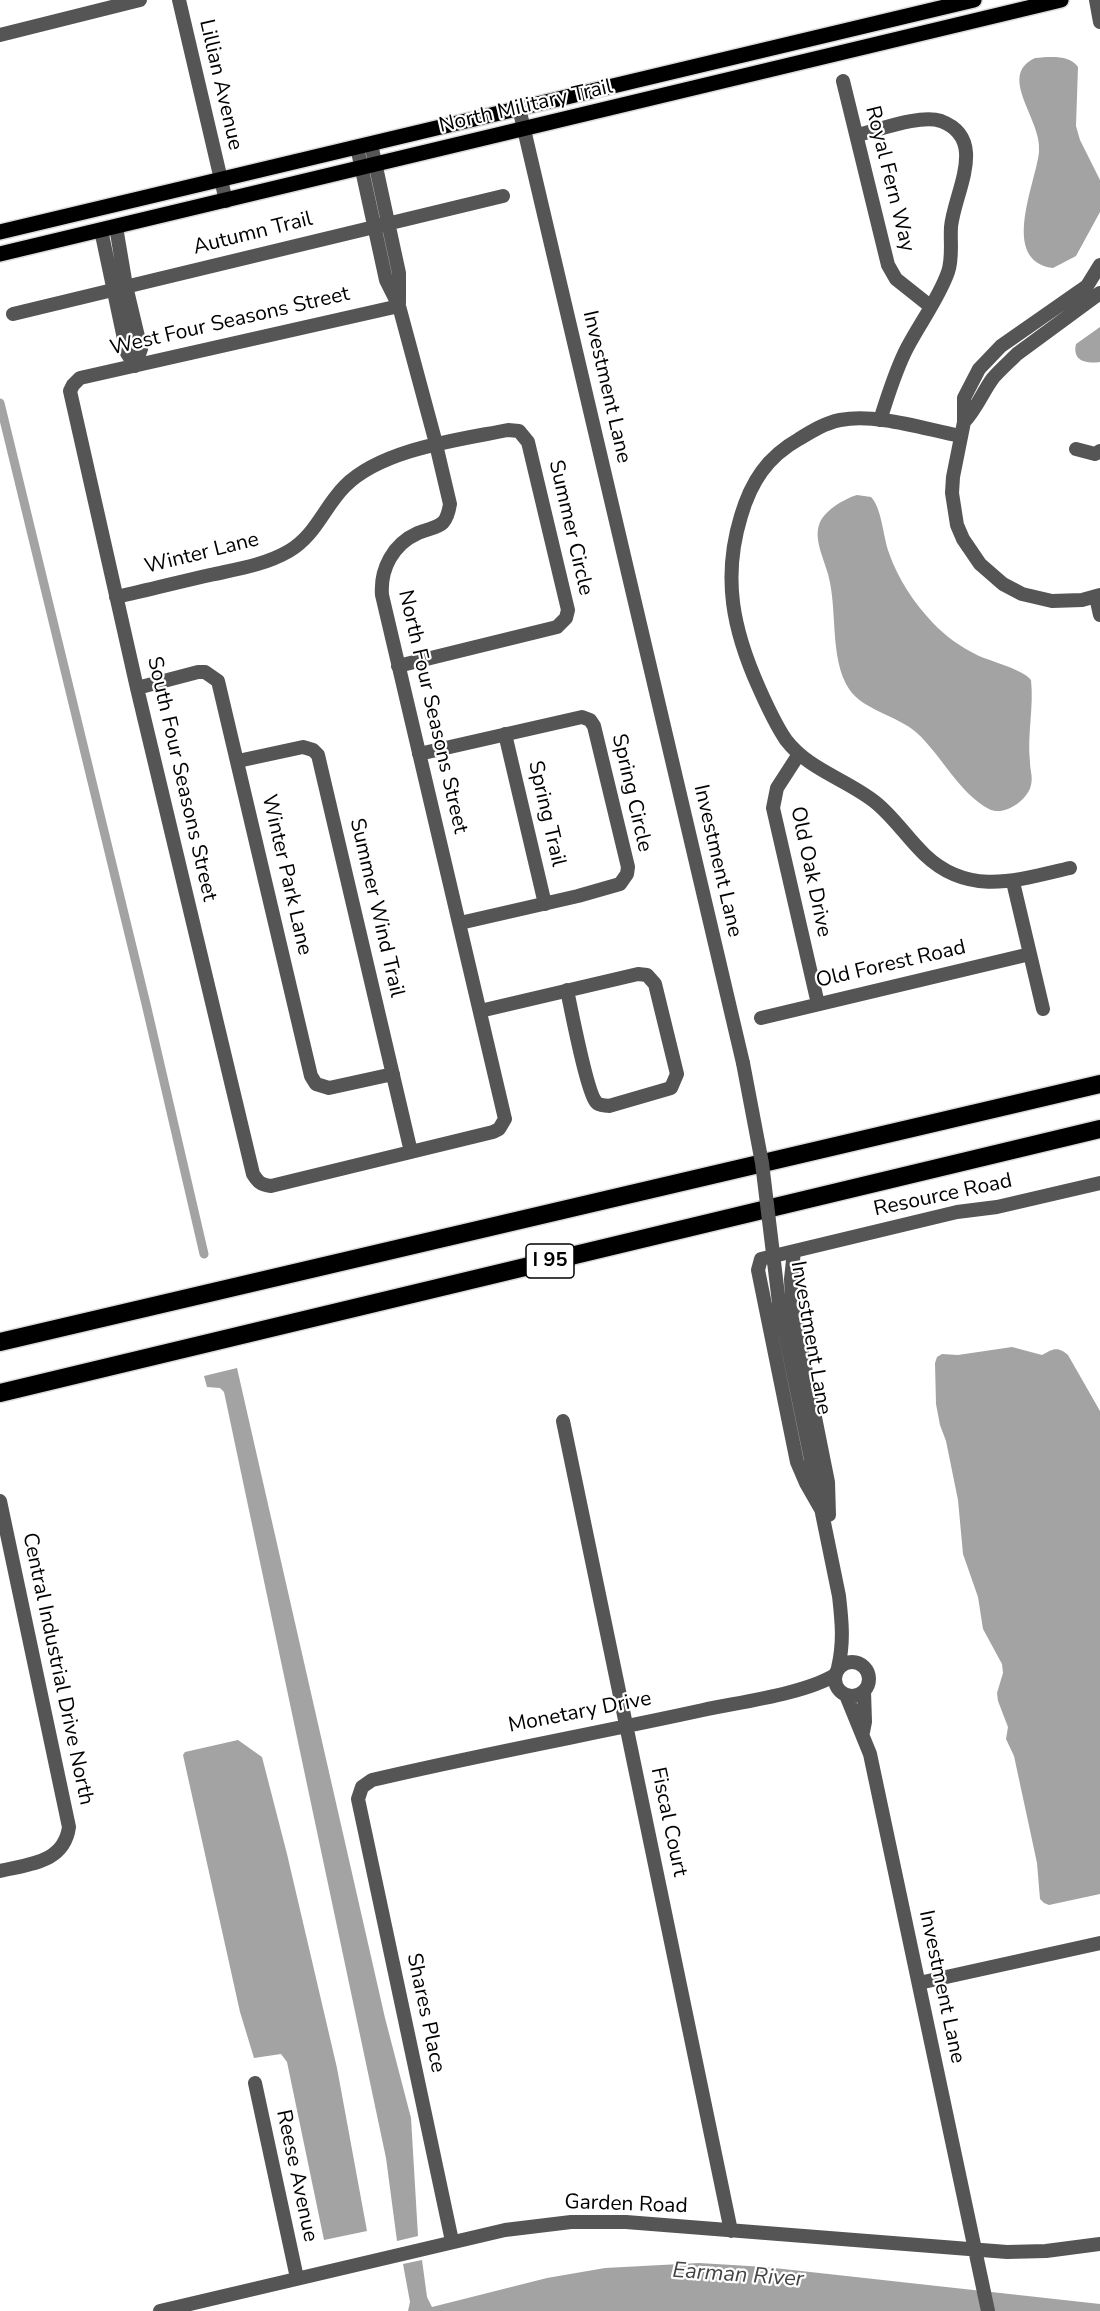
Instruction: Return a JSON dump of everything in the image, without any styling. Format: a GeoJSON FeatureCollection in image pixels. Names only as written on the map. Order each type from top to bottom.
{"type":"FeatureCollection","features":[{"type":"Feature","properties":{"kind":"highway","name":"I 95"},"geometry":{"type":"LineString","coordinates":[[0,1342],[1100,1084]]}},
{"type":"Feature","properties":{"kind":"highway","name":"I 95"},"geometry":{"type":"LineString","coordinates":[[0,1393],[1100,1129]]}},
{"type":"Feature","properties":{"kind":"main road","name":"North Military Trail"},"geometry":{"type":"LineString","coordinates":[[0,232],[974,0]]}},
{"type":"Feature","properties":{"kind":"main road","name":"North Military Trail"},"geometry":{"type":"LineString","coordinates":[[0,254],[1060,0]]}},
{"type":"Feature","properties":{"kind":"street"},"geometry":{"type":"LineString","coordinates":[[0,34],[140,0]]}},
{"type":"Feature","properties":{"kind":"street","name":"Lillian Avenue"},"geometry":{"type":"LineString","coordinates":[[179,0],[226,201]]}},
{"type":"Feature","properties":{"kind":"street"},"geometry":{"type":"LineString","coordinates":[[1096,0],[1100,22]]}},
{"type":"Feature","properties":{"kind":"street","name":"Royal Fern Way"},"geometry":{"type":"LineString","coordinates":[[843,81],[888,265],[896,279],[930,306]]}},
{"type":"Feature","properties":{"kind":"street","name":"Investment Lane"},"geometry":{"type":"LineString","coordinates":[[519,108],[743,1063],[762,1163],[779,1303],[822,1511],[843,1629],[843,1650],[837,1672]]}},
{"type":"Feature","properties":{"kind":"street"},"geometry":{"type":"LineString","coordinates":[[857,135],[929,119],[938,120],[951,126],[964,142],[967,155],[966,170],[953,213],[950,264],[946,277],[906,348],[880,420]]}},
{"type":"Feature","properties":{"kind":"street","name":"North Four Seasons Street"},"geometry":{"type":"LineString","coordinates":[[364,145],[382,225],[386,280],[399,306],[450,504],[448,515],[440,525],[435,529],[416,534],[392,554],[383,573],[381,595],[505,1119],[503,1125],[493,1132],[411,1152]]}},
{"type":"Feature","properties":{"kind":"street","name":"Autumn Trail"},"geometry":{"type":"LineString","coordinates":[[13,314],[503,196]]}},
{"type":"Feature","properties":{"kind":"street"},"geometry":{"type":"LineString","coordinates":[[109,229],[127,353],[135,366]]}},
{"type":"Feature","properties":{"kind":"street"},"geometry":{"type":"LineString","coordinates":[[1100,265],[1087,286],[1001,346],[979,369],[964,398],[962,429],[953,477],[953,508],[963,539],[980,564],[1010,588],[1036,598],[1067,602],[1098,596],[1100,615]]}},
{"type":"Feature","properties":{"kind":"street"},"geometry":{"type":"LineString","coordinates":[[962,429],[976,410],[992,380],[1011,360],[1100,293]]}},
{"type":"Feature","properties":{"kind":"street","name":"West Four Seasons Street"},"geometry":{"type":"LineString","coordinates":[[73,385],[80,378],[399,306]]}},
{"type":"Feature","properties":{"kind":"street","name":"South Four Seasons Street"},"geometry":{"type":"LineString","coordinates":[[73,385],[70,390],[81,445],[253,1174],[258,1182],[271,1186],[411,1152]]}},
{"type":"Feature","properties":{"kind":"street"},"geometry":{"type":"LineString","coordinates":[[962,429],[858,418],[837,421],[817,428],[784,448],[753,482],[747,496],[732,548],[730,584],[734,613],[743,648],[771,714],[788,742],[819,770],[872,799],[937,865],[979,882],[1013,882],[1070,868]]}},
{"type":"Feature","properties":{"kind":"street","name":"Summer Circle"},"geometry":{"type":"LineString","coordinates":[[398,666],[557,627],[566,618],[568,610],[524,436],[519,431],[508,430],[436,445]]}},
{"type":"Feature","properties":{"kind":"street","name":"Winter Lane"},"geometry":{"type":"LineString","coordinates":[[116,597],[250,566],[285,553],[308,537],[337,495],[355,476],[381,461],[436,445]]}},
{"type":"Feature","properties":{"kind":"street"},"geometry":{"type":"LineString","coordinates":[[1076,449],[1095,454],[1100,451]]}},
{"type":"Feature","properties":{"kind":"street","name":"Winter Park Lane"},"geometry":{"type":"LineString","coordinates":[[137,688],[198,672],[213,676],[221,687],[311,1076],[316,1084],[329,1088],[393,1074]]}},
{"type":"Feature","properties":{"kind":"street","name":"Spring Circle"},"geometry":{"type":"LineString","coordinates":[[419,754],[582,717],[590,720],[594,726],[613,801],[628,867],[625,880],[620,884],[459,923]]}},
{"type":"Feature","properties":{"kind":"street","name":"Spring Trail"},"geometry":{"type":"LineString","coordinates":[[505,734],[545,904]]}},
{"type":"Feature","properties":{"kind":"street","name":"Summer Wind Trail"},"geometry":{"type":"LineString","coordinates":[[238,761],[303,747],[313,750],[318,755],[411,1152]]}},
{"type":"Feature","properties":{"kind":"street","name":"Old Oak Drive"},"geometry":{"type":"LineString","coordinates":[[799,754],[777,788],[772,808],[818,1004]]}},
{"type":"Feature","properties":{"kind":"street"},"geometry":{"type":"LineString","coordinates":[[1013,882],[1043,1009]]}},
{"type":"Feature","properties":{"kind":"street","name":"Old Forest Road"},"geometry":{"type":"LineString","coordinates":[[761,1018],[1030,954]]}},
{"type":"Feature","properties":{"kind":"street"},"geometry":{"type":"LineString","coordinates":[[480,1011],[567,990],[638,974],[647,975],[655,984],[676,1074],[671,1088],[609,1106],[600,1105],[595,1101],[589,1086],[567,990]]}},
{"type":"Feature","properties":{"kind":"street","name":"Resource Road"},"geometry":{"type":"LineString","coordinates":[[822,1511],[797,1462],[758,1270],[761,1259],[957,1212],[998,1207],[1100,1183]]}},
{"type":"Feature","properties":{"kind":"street"},"geometry":{"type":"LineString","coordinates":[[794,1251],[791,1279],[792,1302],[828,1482],[828,1543]]}},
{"type":"Feature","properties":{"kind":"street","name":"Fiscal Court"},"geometry":{"type":"LineString","coordinates":[[563,1421],[731,2231]]}},
{"type":"Feature","properties":{"kind":"street","name":"Central Industrial Drive North"},"geometry":{"type":"LineString","coordinates":[[0,1501],[68,1820],[68,1834],[63,1846],[46,1860],[0,1871]]}},
{"type":"Feature","properties":{"kind":"street","name":"Investment Lane"},"geometry":{"type":"LineString","coordinates":[[843,1629],[859,1663]]}},
{"type":"Feature","properties":{"kind":"street"},"geometry":{"type":"LineString","coordinates":[[848,1662],[859,1663],[867,1669],[869,1684],[856,1696],[843,1693],[837,1686],[837,1672],[848,1662]]}},
{"type":"Feature","properties":{"kind":"street","name":"Monetary Drive"},"geometry":{"type":"LineString","coordinates":[[359,1792],[372,1780],[814,1684],[837,1672]]}},
{"type":"Feature","properties":{"kind":"street","name":"Monetary Drive"},"geometry":{"type":"LineString","coordinates":[[814,1684],[843,1693]]}},
{"type":"Feature","properties":{"kind":"street","name":"Investment Lane"},"geometry":{"type":"LineString","coordinates":[[863,1734],[864,1691]]}},
{"type":"Feature","properties":{"kind":"street","name":"Investment Lane"},"geometry":{"type":"LineString","coordinates":[[843,1693],[870,1754],[988,2311]]}},
{"type":"Feature","properties":{"kind":"street","name":"Shares Place"},"geometry":{"type":"LineString","coordinates":[[359,1792],[358,1799],[452,2241]]}},
{"type":"Feature","properties":{"kind":"street"},"geometry":{"type":"LineString","coordinates":[[919,1983],[1100,1943]]}},
{"type":"Feature","properties":{"kind":"street","name":"Reese Avenue"},"geometry":{"type":"LineString","coordinates":[[255,2084],[297,2278]]}},
{"type":"Feature","properties":{"kind":"street","name":"Garden Road"},"geometry":{"type":"LineString","coordinates":[[160,2311],[452,2241],[505,2230],[580,2222],[626,2222],[975,2250],[1041,2251],[1100,2244]]}},
{"type":"Feature","properties":{"kind":"water"},"geometry":{"type":"Polygon","coordinates":[[[1035,58],[1064,58],[1078,67],[1076,126],[1080,140],[1100,180],[1100,212],[1076,256],[1053,268],[1037,262],[1028,251],[1024,236],[1028,200],[1039,152],[1035,126],[1020,87],[1020,76],[1024,66],[1035,58]]]}},
{"type":"Feature","properties":{"kind":"water"},"geometry":{"type":"Polygon","coordinates":[[[1100,327],[1100,362],[1081,360],[1076,354],[1076,344],[1100,327]]]}},
{"type":"Feature","properties":{"kind":"water"},"geometry":{"type":"Polygon","coordinates":[[[857,495],[871,497],[875,502],[889,553],[897,572],[913,599],[933,623],[948,637],[977,655],[1014,669],[1031,680],[1029,752],[1031,785],[1025,796],[1008,809],[995,811],[989,809],[969,794],[917,733],[863,703],[849,689],[843,677],[836,648],[831,588],[818,531],[821,520],[829,510],[857,495]]]}},
{"type":"Feature","properties":{"kind":"water"},"geometry":{"type":"Polygon","coordinates":[[[1012,1347],[1042,1355],[1055,1349],[1064,1352],[1068,1355],[1100,1411],[1100,1894],[1049,1905],[1040,1899],[1037,1863],[1014,1756],[1006,1739],[1008,1727],[998,1701],[997,1693],[1003,1673],[1002,1664],[983,1629],[978,1597],[963,1554],[958,1500],[936,1404],[935,1363],[937,1357],[942,1354],[958,1355],[1012,1347]]]}},
{"type":"Feature","properties":{"kind":"water"},"geometry":{"type":"Polygon","coordinates":[[[237,1368],[385,2018],[411,2118],[418,2236],[397,2241],[386,2158],[224,1392],[220,1388],[207,1387],[204,1376],[237,1368]]]}},
{"type":"Feature","properties":{"kind":"water"},"geometry":{"type":"Polygon","coordinates":[[[238,1740],[262,1757],[337,2068],[367,2231],[324,2240],[287,2062],[281,2054],[254,2058],[240,2012],[183,1755],[185,1752],[238,1740]]]}},
{"type":"Feature","properties":{"kind":"water","name":"Earman River"},"geometry":{"type":"Polygon","coordinates":[[[422,2260],[427,2297],[432,2307],[547,2278],[605,2268],[699,2263],[765,2267],[1100,2304],[1100,2311],[408,2311],[410,2302],[403,2264],[422,2260]]]}},
{"type":"Feature","properties":{"kind":"waterway"},"geometry":{"type":"LineString","coordinates":[[0,403],[146,1004],[204,1254]]}}]}
